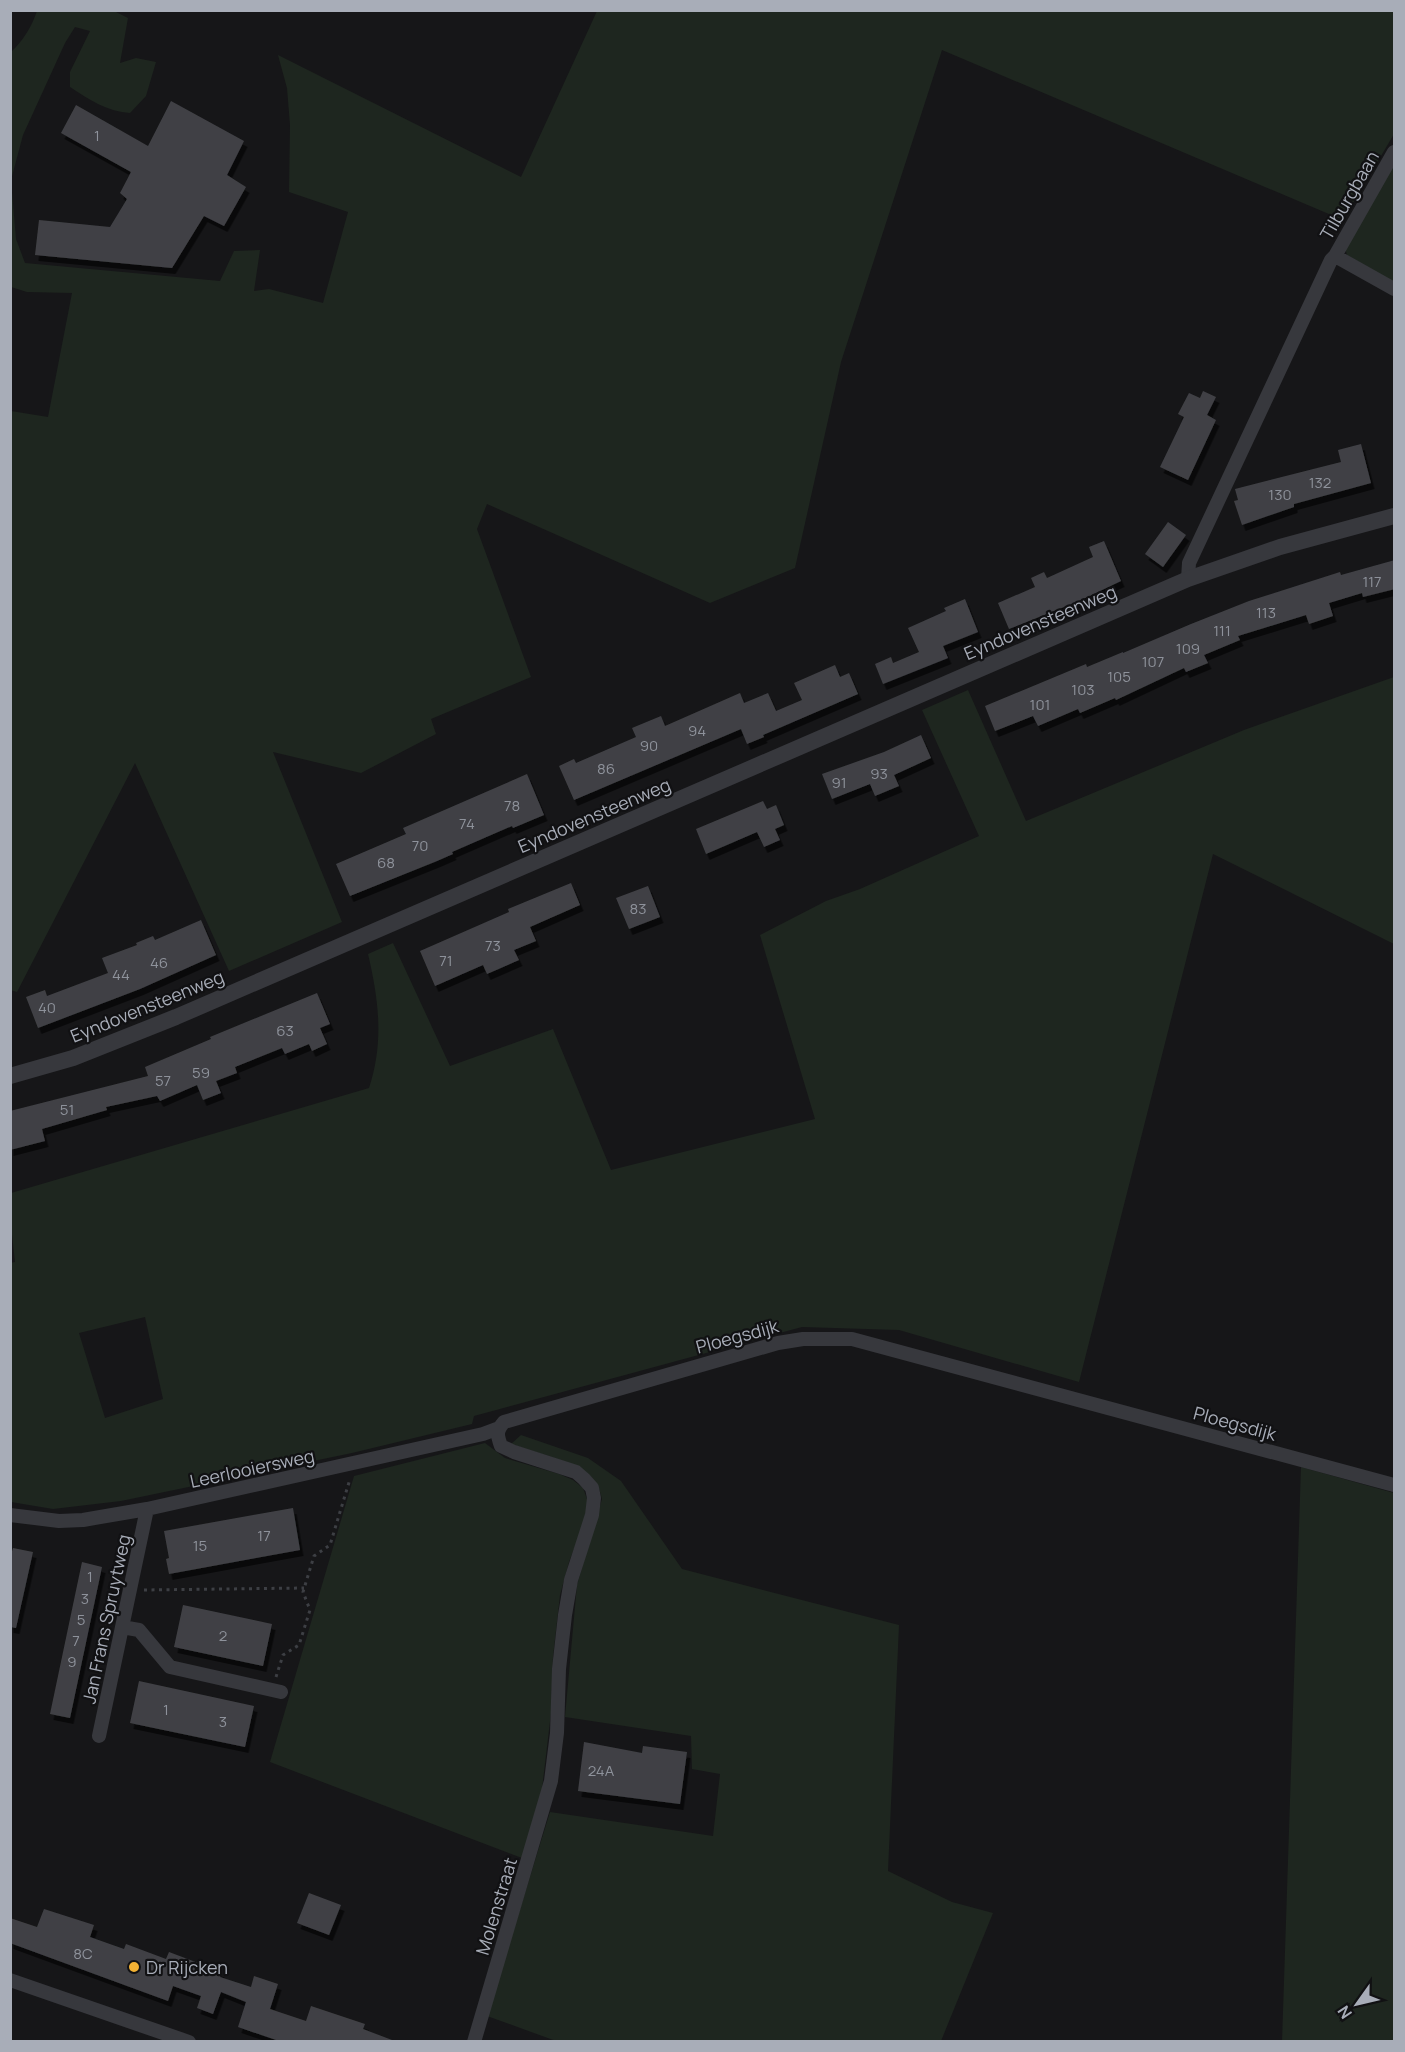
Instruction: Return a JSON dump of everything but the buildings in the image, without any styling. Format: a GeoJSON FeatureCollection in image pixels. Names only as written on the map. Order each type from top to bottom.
{"type":"FeatureCollection","features":[{"type":"Feature","properties":{"kind":"street","name":"Tilburgbaan"},"geometry":{"type":"LineString","coordinates":[[1335,256],[1395,152]]}},
{"type":"Feature","properties":{"kind":"street"},"geometry":{"type":"LineString","coordinates":[[1188,579],[1189,563],[1330,260],[1335,256],[1395,289]]}},
{"type":"Feature","properties":{"kind":"street","name":"Eyndovensteenweg"},"geometry":{"type":"LineString","coordinates":[[10,1076],[73,1058],[176,1017],[1188,579],[1280,547],[1395,516]]}},
{"type":"Feature","properties":{"kind":"street","name":"Ploegsdijk"},"geometry":{"type":"LineString","coordinates":[[498,1428],[504,1422],[514,1418],[778,1343],[803,1339],[852,1340],[1395,1485]]}},
{"type":"Feature","properties":{"kind":"street","name":"Leerlooiersweg"},"geometry":{"type":"LineString","coordinates":[[10,1515],[59,1521],[83,1520],[147,1509],[483,1434],[498,1428]]}},
{"type":"Feature","properties":{"kind":"street","name":"Molenstraat"},"geometry":{"type":"LineString","coordinates":[[474,2042],[551,1781],[557,1733],[559,1669],[565,1615],[571,1580],[592,1515],[594,1498],[592,1488],[576,1472],[501,1446],[497,1435],[498,1428]]}},
{"type":"Feature","properties":{"kind":"street","name":"Jan Frans Spruytweg"},"geometry":{"type":"LineString","coordinates":[[99,1736],[147,1509]]}},
{"type":"Feature","properties":{"kind":"street"},"geometry":{"type":"LineString","coordinates":[[122,1627],[139,1630],[170,1667],[277,1691]]}},
{"type":"Feature","properties":{"kind":"street"},"geometry":{"type":"LineString","coordinates":[[10,1980],[189,2042]]}},
{"type":"Feature","properties":{"kind":"path"},"geometry":{"type":"LineString","coordinates":[[277,1691],[283,1655],[299,1645],[310,1610],[303,1592],[314,1556],[330,1545],[355,1463]]}},
{"type":"Feature","properties":{"kind":"path"},"geometry":{"type":"LineString","coordinates":[[131,1587],[151,1591],[156,1589],[170,1591],[304,1588]]}},
{"type":"Feature","properties":{"kind":"shaded area"},"geometry":{"type":"Polygon","coordinates":[[[37,11],[114,11],[128,18],[120,63],[136,58],[156,62],[146,96],[130,113],[98,104],[70,87],[70,72],[90,31],[75,27],[65,43],[23,135],[11,180],[11,52],[27,33],[37,11]]]}},
{"type":"Feature","properties":{"kind":"shaded area"},"geometry":{"type":"Polygon","coordinates":[[[597,11],[1394,11],[1394,134],[1343,220],[942,50],[841,362],[795,568],[710,603],[487,504],[477,529],[531,677],[431,719],[436,734],[361,773],[273,752],[342,922],[229,971],[135,763],[17,992],[10,990],[11,411],[48,417],[72,293],[27,292],[11,287],[11,180],[16,239],[25,263],[220,281],[234,251],[260,250],[254,291],[269,289],[323,303],[348,212],[289,192],[290,125],[287,88],[278,55],[521,177],[597,11]]]}},
{"type":"Feature","properties":{"kind":"shaded area"},"geometry":{"type":"Polygon","coordinates":[[[1394,164],[1394,283],[1347,255],[1344,244],[1394,164]]]}},
{"type":"Feature","properties":{"kind":"shaded area"},"geometry":{"type":"Polygon","coordinates":[[[1394,677],[1394,944],[1213,854],[1079,1382],[899,1330],[802,1327],[474,1416],[472,1424],[352,1453],[121,1501],[53,1509],[11,1502],[10,1263],[15,1262],[11,1226],[11,1193],[369,1088],[377,1054],[378,1021],[375,988],[368,954],[393,943],[450,1066],[553,1029],[611,1170],[815,1119],[760,935],[826,901],[860,889],[979,836],[922,710],[968,690],[1026,821],[1244,730],[1394,677]],[[145,1317],[79,1333],[105,1418],[163,1399],[145,1317]]]}},
{"type":"Feature","properties":{"kind":"shaded area"},"geometry":{"type":"Polygon","coordinates":[[[521,1435],[588,1458],[621,1481],[682,1569],[899,1625],[888,1871],[952,1902],[993,1913],[941,2041],[556,2041],[487,2016],[550,1812],[713,1836],[720,1774],[692,1769],[691,1736],[565,1717],[577,1585],[602,1499],[596,1483],[582,1470],[563,1461],[511,1444],[521,1435]]]}},
{"type":"Feature","properties":{"kind":"shaded area"},"geometry":{"type":"Polygon","coordinates":[[[485,1443],[505,1458],[573,1480],[583,1488],[587,1499],[587,1515],[569,1562],[560,1595],[553,1657],[551,1713],[542,1789],[522,1858],[270,1762],[354,1476],[485,1443]]]}},
{"type":"Feature","properties":{"kind":"shaded area"},"geometry":{"type":"Polygon","coordinates":[[[1301,1467],[1394,1493],[1394,2041],[1282,2042],[1301,1467]]]}},
{"type":"Feature","properties":{"kind":"place","name":"Dr Rijcken"},"geometry":{"type":"Point","coordinates":[134,1967]}}]}
